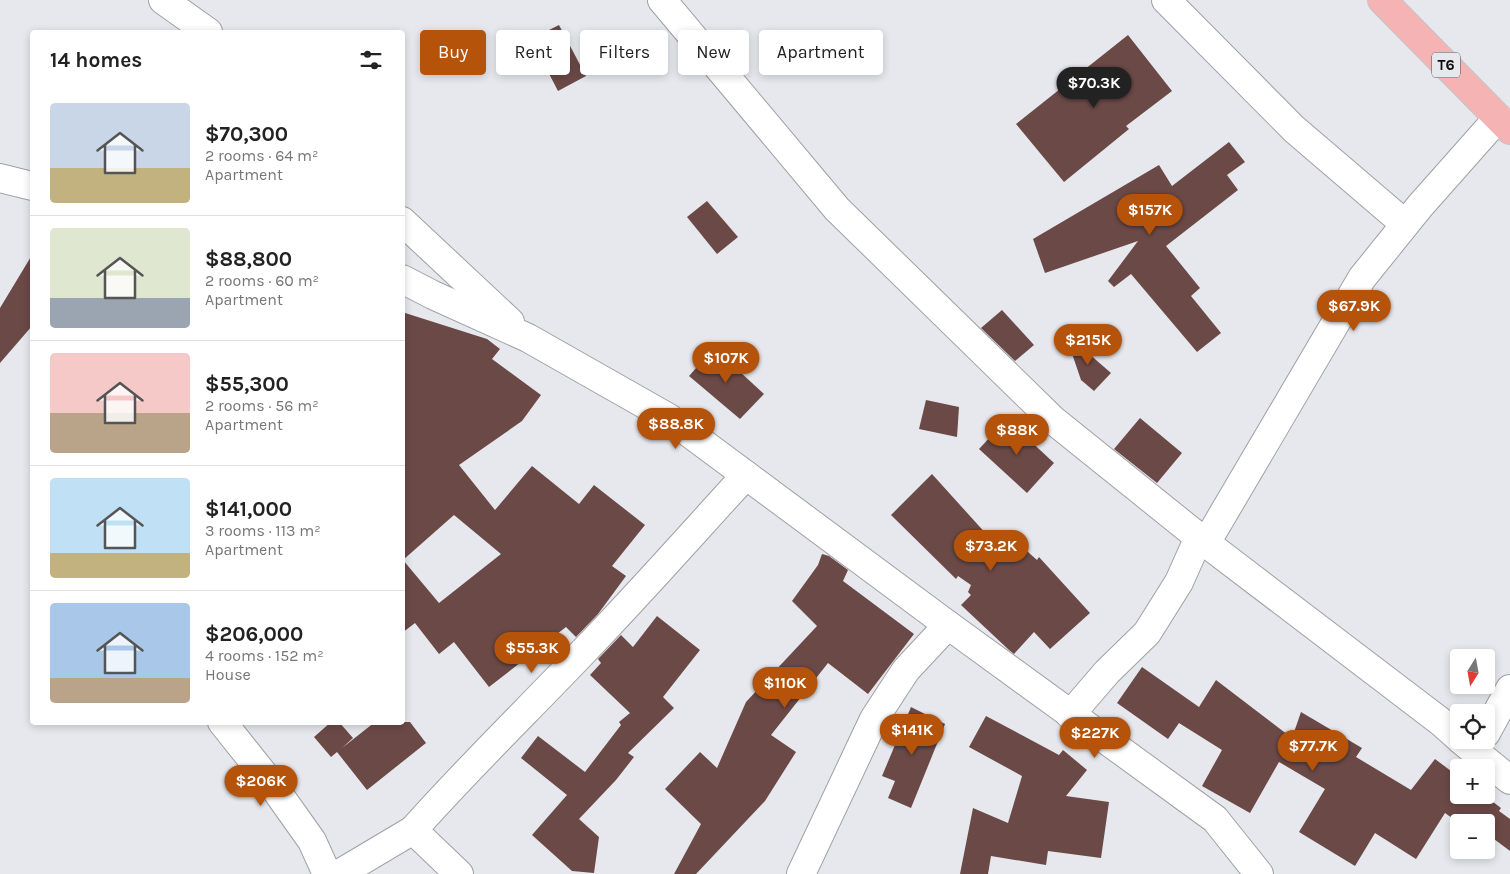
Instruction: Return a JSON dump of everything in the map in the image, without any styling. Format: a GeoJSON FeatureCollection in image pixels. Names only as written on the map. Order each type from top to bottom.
{"type":"FeatureCollection","features":[{"type":"Feature","properties":{"kind":"highway","name":"T6"},"geometry":{"type":"LineString","coordinates":[[1382,0],[1504,124]]}},
{"type":"Feature","properties":{"kind":"street"},"geometry":{"type":"LineString","coordinates":[[163,0],[205,30]]}},
{"type":"Feature","properties":{"kind":"street"},"geometry":{"type":"LineString","coordinates":[[662,0],[837,209],[1053,420],[1202,540],[1450,727]]}},
{"type":"Feature","properties":{"kind":"street"},"geometry":{"type":"LineString","coordinates":[[1166,0],[1294,129],[1405,224]]}},
{"type":"Feature","properties":{"kind":"street"},"geometry":{"type":"LineString","coordinates":[[1070,715],[1107,672],[1147,633],[1362,278],[1405,224],[1504,124]]}},
{"type":"Feature","properties":{"kind":"street"},"geometry":{"type":"LineString","coordinates":[[0,178],[30,186]]}},
{"type":"Feature","properties":{"kind":"street"},"geometry":{"type":"LineString","coordinates":[[405,224],[528,338]]}},
{"type":"Feature","properties":{"kind":"street"},"geometry":{"type":"LineString","coordinates":[[405,281],[528,338],[669,418],[1070,715],[1215,819],[1259,874]]}},
{"type":"Feature","properties":{"kind":"street"},"geometry":{"type":"LineString","coordinates":[[339,874],[413,830],[456,782],[582,653],[746,476]]}},
{"type":"Feature","properties":{"kind":"street"},"geometry":{"type":"LineString","coordinates":[[801,874],[874,719],[906,670],[948,625]]}},
{"type":"Feature","properties":{"kind":"street"},"geometry":{"type":"LineString","coordinates":[[1495,710],[1510,689]]}},
{"type":"Feature","properties":{"kind":"street"},"geometry":{"type":"LineString","coordinates":[[224,725],[273,786],[312,841],[327,874]]}},
{"type":"Feature","properties":{"kind":"street"},"geometry":{"type":"LineString","coordinates":[[1481,749],[1510,780]]}},
{"type":"Feature","properties":{"kind":"street"},"geometry":{"type":"LineString","coordinates":[[413,830],[459,874]]}},
{"type":"Feature","properties":{"kind":"building"},"geometry":{"type":"Polygon","coordinates":[[[559,25],[562,30],[549,30],[559,25]]]}},
{"type":"Feature","properties":{"kind":"building"},"geometry":{"type":"Polygon","coordinates":[[[1128,35],[1172,91],[1126,126],[1129,129],[1064,182],[1016,124],[1128,35]]]}},
{"type":"Feature","properties":{"kind":"building"},"geometry":{"type":"Polygon","coordinates":[[[570,46],[580,65],[580,75],[586,76],[558,91],[550,75],[570,75],[570,46]]]}},
{"type":"Feature","properties":{"kind":"building"},"geometry":{"type":"Polygon","coordinates":[[[1229,142],[1245,162],[1227,175],[1238,190],[1166,246],[1200,288],[1191,296],[1221,333],[1197,352],[1131,274],[1114,287],[1108,281],[1138,241],[1045,273],[1033,239],[1159,165],[1172,186],[1229,142]]]}},
{"type":"Feature","properties":{"kind":"building"},"geometry":{"type":"Polygon","coordinates":[[[707,201],[738,237],[717,254],[687,217],[707,201]]]}},
{"type":"Feature","properties":{"kind":"building"},"geometry":{"type":"Polygon","coordinates":[[[30,258],[30,328],[0,363],[0,308],[30,258]]]}},
{"type":"Feature","properties":{"kind":"building"},"geometry":{"type":"Polygon","coordinates":[[[1002,310],[1034,345],[1015,361],[981,328],[1002,310]]]}},
{"type":"Feature","properties":{"kind":"building"},"geometry":{"type":"Polygon","coordinates":[[[405,313],[487,339],[500,349],[492,359],[541,395],[522,421],[459,465],[495,510],[532,466],[579,504],[594,485],[645,525],[612,566],[626,576],[598,614],[576,637],[566,627],[489,687],[454,642],[439,654],[415,623],[405,631],[405,562],[439,603],[501,554],[454,515],[405,558],[405,313]]]}},
{"type":"Feature","properties":{"kind":"building"},"geometry":{"type":"Polygon","coordinates":[[[1065,333],[1111,373],[1094,391],[1081,380],[1065,333]]]}},
{"type":"Feature","properties":{"kind":"building"},"geometry":{"type":"Polygon","coordinates":[[[714,348],[764,394],[740,419],[689,376],[714,348]]]}},
{"type":"Feature","properties":{"kind":"building"},"geometry":{"type":"Polygon","coordinates":[[[926,400],[959,407],[957,437],[919,429],[926,400]]]}},
{"type":"Feature","properties":{"kind":"building"},"geometry":{"type":"Polygon","coordinates":[[[1140,418],[1182,453],[1157,483],[1114,449],[1140,418]]]}},
{"type":"Feature","properties":{"kind":"building"},"geometry":{"type":"Polygon","coordinates":[[[1007,419],[1054,463],[1027,493],[979,449],[1007,419]]]}},
{"type":"Feature","properties":{"kind":"building"},"geometry":{"type":"Polygon","coordinates":[[[932,474],[1007,557],[1019,544],[1037,560],[1039,557],[1090,613],[1050,649],[1034,632],[1014,654],[1009,650],[961,605],[971,595],[968,592],[971,585],[958,576],[956,579],[891,515],[932,474]]]}},
{"type":"Feature","properties":{"kind":"building"},"geometry":{"type":"Polygon","coordinates":[[[822,554],[829,556],[848,570],[843,581],[914,634],[868,694],[828,663],[771,735],[796,752],[765,801],[696,874],[674,874],[701,824],[665,789],[700,752],[717,768],[746,702],[817,626],[792,601],[818,565],[822,554]]]}},
{"type":"Feature","properties":{"kind":"building"},"geometry":{"type":"Polygon","coordinates":[[[657,616],[700,650],[663,697],[674,708],[628,753],[634,757],[616,780],[579,819],[599,837],[594,873],[572,871],[532,835],[567,795],[521,758],[538,736],[585,772],[621,725],[619,722],[630,713],[590,675],[601,663],[598,659],[621,635],[633,647],[657,616]]]}},
{"type":"Feature","properties":{"kind":"building"},"geometry":{"type":"Polygon","coordinates":[[[1142,667],[1199,707],[1216,680],[1292,738],[1301,712],[1362,748],[1356,757],[1411,790],[1435,759],[1450,770],[1450,804],[1495,803],[1501,808],[1499,811],[1510,819],[1510,851],[1495,840],[1495,814],[1450,814],[1450,817],[1445,813],[1416,859],[1375,833],[1355,866],[1299,832],[1325,789],[1279,762],[1250,813],[1202,786],[1222,750],[1179,723],[1168,739],[1117,703],[1142,667]]]}},
{"type":"Feature","properties":{"kind":"building"},"geometry":{"type":"Polygon","coordinates":[[[911,707],[945,724],[911,808],[888,798],[895,781],[882,776],[911,707]]]}},
{"type":"Feature","properties":{"kind":"building"},"geometry":{"type":"Polygon","coordinates":[[[986,716],[1059,755],[1063,750],[1087,770],[1066,796],[1109,802],[1101,858],[1048,851],[1046,865],[991,856],[988,874],[960,874],[973,808],[1008,823],[1022,776],[969,747],[986,716]]]}},
{"type":"Feature","properties":{"kind":"building"},"geometry":{"type":"Polygon","coordinates":[[[405,722],[410,722],[426,743],[367,790],[337,752],[331,757],[314,737],[328,725],[342,725],[353,738],[342,748],[371,725],[405,725],[405,722]]]}}]}
